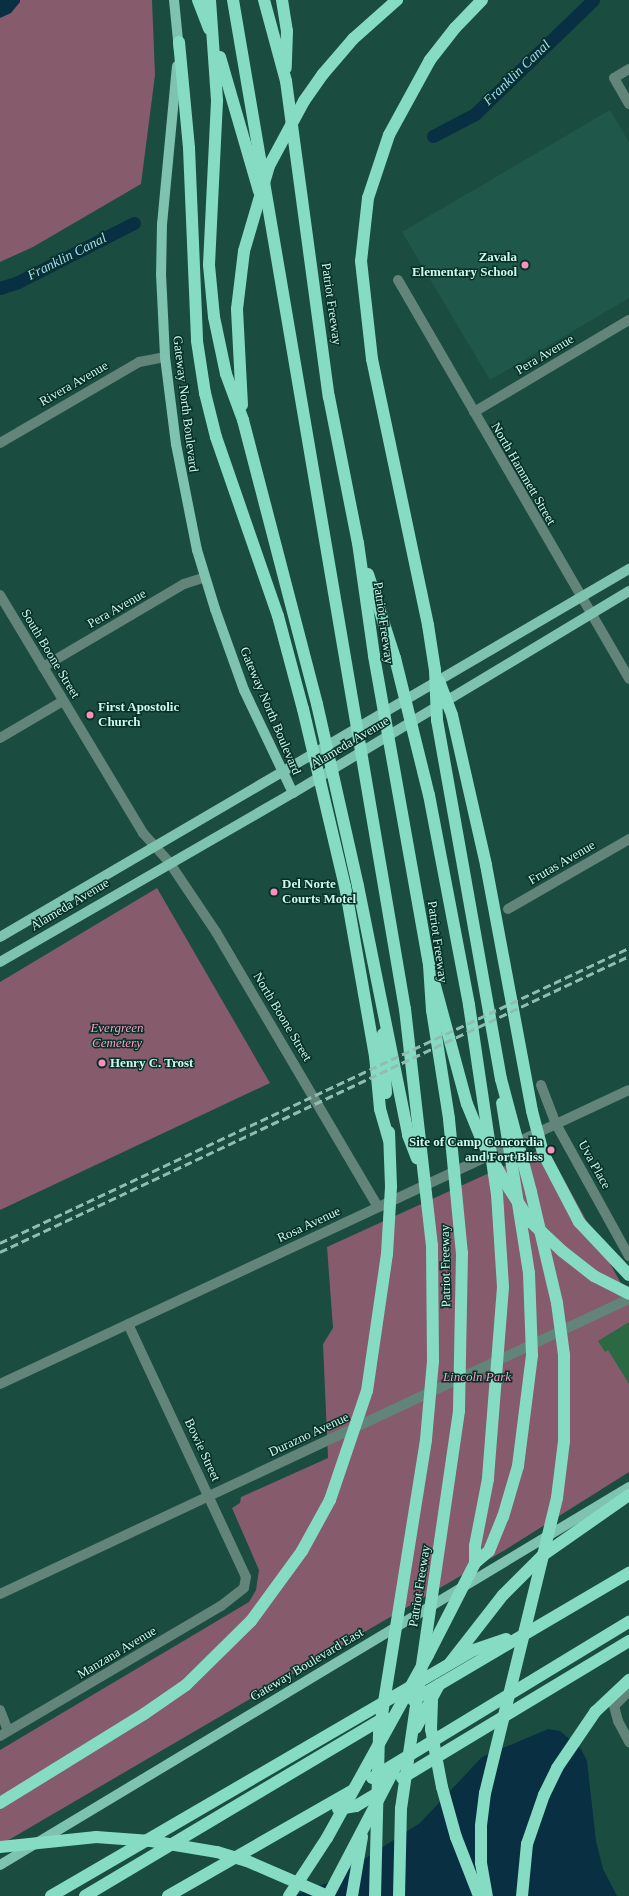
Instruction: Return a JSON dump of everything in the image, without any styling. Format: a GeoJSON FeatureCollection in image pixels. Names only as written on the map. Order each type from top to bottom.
{"type":"FeatureCollection","features":[{"type":"Feature","properties":{"kind":"highway"},"geometry":{"type":"LineString","coordinates":[[198,0],[227,80],[271,236]]}},
{"type":"Feature","properties":{"kind":"highway"},"geometry":{"type":"LineString","coordinates":[[210,0],[217,101],[210,265],[214,317],[226,374],[243,420],[317,704],[408,1135],[423,1176]]}},
{"type":"Feature","properties":{"kind":"highway","name":"Patriot Freeway"},"geometry":{"type":"LineString","coordinates":[[233,0],[252,97],[271,236],[405,1009],[432,1253],[433,1361],[426,1440],[379,1733],[375,1896]]}},
{"type":"Feature","properties":{"kind":"highway","name":"Patriot Freeway"},"geometry":{"type":"LineString","coordinates":[[264,0],[286,81],[329,397],[358,543],[374,656],[429,965],[432,1010],[449,1119],[462,1253],[459,1411],[401,1808],[399,1896]]}},
{"type":"Feature","properties":{"kind":"highway"},"geometry":{"type":"LineString","coordinates":[[282,0],[287,31],[286,81]]}},
{"type":"Feature","properties":{"kind":"highway"},"geometry":{"type":"LineString","coordinates":[[243,420],[238,309],[244,251],[269,166],[304,101],[323,74],[353,39],[397,0]]}},
{"type":"Feature","properties":{"kind":"highway"},"geometry":{"type":"LineString","coordinates":[[482,0],[455,28],[430,60],[389,135],[368,198],[361,261],[372,360],[428,625],[435,670],[437,720],[501,1079],[557,1303],[564,1355],[565,1398],[556,1498],[485,1793],[481,1826],[482,1863],[487,1896]]}},
{"type":"Feature","properties":{"kind":"highway"},"geometry":{"type":"LineString","coordinates":[[179,42],[189,148],[198,341],[205,393],[216,437],[278,616],[303,709],[345,886],[375,1056],[380,1109],[389,1140]]}},
{"type":"Feature","properties":{"kind":"highway"},"geometry":{"type":"LineString","coordinates":[[358,543],[395,658],[428,795],[466,989],[497,1194],[503,1287],[488,1479],[475,1546],[475,1563]]}},
{"type":"Feature","properties":{"kind":"highway"},"geometry":{"type":"LineString","coordinates":[[435,670],[452,715],[486,865],[532,1111],[543,1153],[579,1222],[629,1275]]}},
{"type":"Feature","properties":{"kind":"highway"},"geometry":{"type":"LineString","coordinates":[[429,965],[467,1104],[483,1143],[506,1184],[531,1222],[562,1251],[594,1276],[629,1294]]}},
{"type":"Feature","properties":{"kind":"highway"},"geometry":{"type":"LineString","coordinates":[[0,1803],[144,1714],[186,1685],[251,1621],[302,1551],[330,1500],[367,1391],[387,1254],[391,1186],[382,1007]]}},
{"type":"Feature","properties":{"kind":"highway"},"geometry":{"type":"LineString","coordinates":[[289,1896],[327,1838],[428,1655],[475,1563],[489,1551],[503,1517],[518,1466],[532,1355],[529,1273],[503,1124],[501,1079]]}},
{"type":"Feature","properties":{"kind":"highway"},"geometry":{"type":"LineString","coordinates":[[0,1847],[96,1837],[151,1840],[217,1852],[247,1861],[328,1896],[455,1655],[503,1595],[543,1555],[629,1496]]}},
{"type":"Feature","properties":{"kind":"highway"},"geometry":{"type":"LineString","coordinates":[[437,1565],[431,1729],[442,1786],[454,1830],[479,1896]]}},
{"type":"Feature","properties":{"kind":"highway"},"geometry":{"type":"LineString","coordinates":[[85,1896],[629,1573]]}},
{"type":"Feature","properties":{"kind":"highway"},"geometry":{"type":"LineString","coordinates":[[168,1896],[176,1893],[312,1815],[629,1622]]}},
{"type":"Feature","properties":{"kind":"highway"},"geometry":{"type":"LineString","coordinates":[[52,1896],[474,1650],[538,1626]]}},
{"type":"Feature","properties":{"kind":"highway"},"geometry":{"type":"LineString","coordinates":[[312,1815],[356,1806],[629,1641]]}},
{"type":"Feature","properties":{"kind":"highway"},"geometry":{"type":"LineString","coordinates":[[522,1896],[529,1838],[557,1768],[595,1712],[629,1680]]}},
{"type":"Feature","properties":{"kind":"highway"},"geometry":{"type":"LineString","coordinates":[[352,1896],[379,1733]]}},
{"type":"Feature","properties":{"kind":"main road","name":"Gateway North Boulevard"},"geometry":{"type":"LineString","coordinates":[[174,0],[179,42],[162,224],[165,357],[185,497],[205,577],[244,690],[282,775],[292,792]]}},
{"type":"Feature","properties":{"kind":"main road","name":"Alameda Avenue"},"geometry":{"type":"LineString","coordinates":[[0,937],[154,847],[282,775],[629,569]]}},
{"type":"Feature","properties":{"kind":"main road","name":"Alameda Avenue"},"geometry":{"type":"LineString","coordinates":[[0,962],[169,862],[292,792],[629,591]]}},
{"type":"Feature","properties":{"kind":"main road","name":"Gateway Boulevard East"},"geometry":{"type":"LineString","coordinates":[[0,1865],[629,1487]]}},
{"type":"Feature","properties":{"kind":"street"},"geometry":{"type":"LineString","coordinates":[[629,69],[614,78],[629,104]]}},
{"type":"Feature","properties":{"kind":"street","name":"North Hammett Street"},"geometry":{"type":"LineString","coordinates":[[398,280],[629,679]]}},
{"type":"Feature","properties":{"kind":"street","name":"Pera Avenue"},"geometry":{"type":"LineString","coordinates":[[474,412],[629,320]]}},
{"type":"Feature","properties":{"kind":"street","name":"Rivera Avenue"},"geometry":{"type":"LineString","coordinates":[[0,443],[139,362],[165,357]]}},
{"type":"Feature","properties":{"kind":"street","name":"Pera Avenue"},"geometry":{"type":"LineString","coordinates":[[43,667],[184,584],[205,577]]}},
{"type":"Feature","properties":{"kind":"street","name":"South Boone Street"},"geometry":{"type":"LineString","coordinates":[[0,595],[63,701],[154,847]]}},
{"type":"Feature","properties":{"kind":"street"},"geometry":{"type":"LineString","coordinates":[[0,738],[63,701]]}},
{"type":"Feature","properties":{"kind":"street","name":"Frutas Avenue"},"geometry":{"type":"LineString","coordinates":[[508,909],[629,839]]}},
{"type":"Feature","properties":{"kind":"street","name":"North Boone Street"},"geometry":{"type":"LineString","coordinates":[[154,847],[169,862],[216,932],[378,1207]]}},
{"type":"Feature","properties":{"kind":"street","name":"Uva Place"},"geometry":{"type":"LineString","coordinates":[[541,1085],[556,1124],[629,1256]]}},
{"type":"Feature","properties":{"kind":"street","name":"Rosa Avenue"},"geometry":{"type":"LineString","coordinates":[[0,1384],[629,1090]]}},
{"type":"Feature","properties":{"kind":"street","name":"Durazno Avenue"},"geometry":{"type":"LineString","coordinates":[[0,1594],[629,1299]]}},
{"type":"Feature","properties":{"kind":"street","name":"Bowie Street"},"geometry":{"type":"LineString","coordinates":[[128,1324],[246,1577],[244,1588]]}},
{"type":"Feature","properties":{"kind":"street","name":"Manzana Avenue"},"geometry":{"type":"LineString","coordinates":[[4,1734],[221,1606],[244,1588]]}},
{"type":"Feature","properties":{"kind":"street"},"geometry":{"type":"LineString","coordinates":[[629,1691],[618,1701],[614,1711],[629,1742]]}},
{"type":"Feature","properties":{"kind":"street"},"geometry":{"type":"LineString","coordinates":[[0,1710],[4,1734]]}},
{"type":"Feature","properties":{"kind":"shaded area","name":"Zavala Elementary School"},"geometry":{"type":"Polygon","coordinates":[[[610,110],[629,142],[629,298],[490,380],[402,232],[610,110]]]}},
{"type":"Feature","properties":{"kind":"green space"},"geometry":{"type":"Polygon","coordinates":[[[0,0],[152,0],[155,75],[141,184],[33,247],[0,262],[0,0]]]}},
{"type":"Feature","properties":{"kind":"green space","name":"Evergreen Cemetery"},"geometry":{"type":"Polygon","coordinates":[[[157,888],[270,1083],[0,1210],[0,982],[157,888]]]}},
{"type":"Feature","properties":{"kind":"green space","name":"Lincoln Park"},"geometry":{"type":"Polygon","coordinates":[[[546,1147],[629,1298],[629,1472],[505,1550],[0,1845],[0,1750],[249,1602],[256,1590],[259,1570],[232,1508],[240,1503],[241,1497],[328,1458],[323,1344],[333,1328],[327,1247],[546,1147]]]}},
{"type":"Feature","properties":{"kind":"water"},"geometry":{"type":"Polygon","coordinates":[[[0,0],[20,0],[20,2],[11,13],[0,18],[0,0]]]}},
{"type":"Feature","properties":{"kind":"water"},"geometry":{"type":"Polygon","coordinates":[[[548,1729],[560,1731],[581,1749],[587,1761],[596,1841],[603,1869],[617,1896],[293,1896],[327,1883],[420,1823],[482,1757],[548,1729]]]}},
{"type":"Feature","properties":{"kind":"building"},"geometry":{"type":"Polygon","coordinates":[[[629,1322],[629,1384],[608,1350],[605,1352],[598,1341],[629,1322]]]}},
{"type":"Feature","properties":{"kind":"waterway","name":"Franklin Canal"},"geometry":{"type":"LineString","coordinates":[[433,136],[475,114],[593,0]]}},
{"type":"Feature","properties":{"kind":"waterway","name":"Franklin Canal"},"geometry":{"type":"LineString","coordinates":[[0,288],[18,282],[134,223]]}},
{"type":"Feature","properties":{"kind":"railway"},"geometry":{"type":"LineString","coordinates":[[0,1243],[629,948]]}},
{"type":"Feature","properties":{"kind":"railway"},"geometry":{"type":"LineString","coordinates":[[0,1252],[629,956]]}},
{"type":"Feature","properties":{"kind":"place","name":"Zavala Elementary School"},"geometry":{"type":"Point","coordinates":[525,265]}},
{"type":"Feature","properties":{"kind":"place","name":"First Apostolic Church"},"geometry":{"type":"Point","coordinates":[90,715]}},
{"type":"Feature","properties":{"kind":"place","name":"Del Norte Courts Motel"},"geometry":{"type":"Point","coordinates":[274,892]}},
{"type":"Feature","properties":{"kind":"place","name":"Henry C. Trost"},"geometry":{"type":"Point","coordinates":[102,1063]}},
{"type":"Feature","properties":{"kind":"place","name":"Site of Camp Concordia and Fort Bliss"},"geometry":{"type":"Point","coordinates":[551,1150]}}]}
